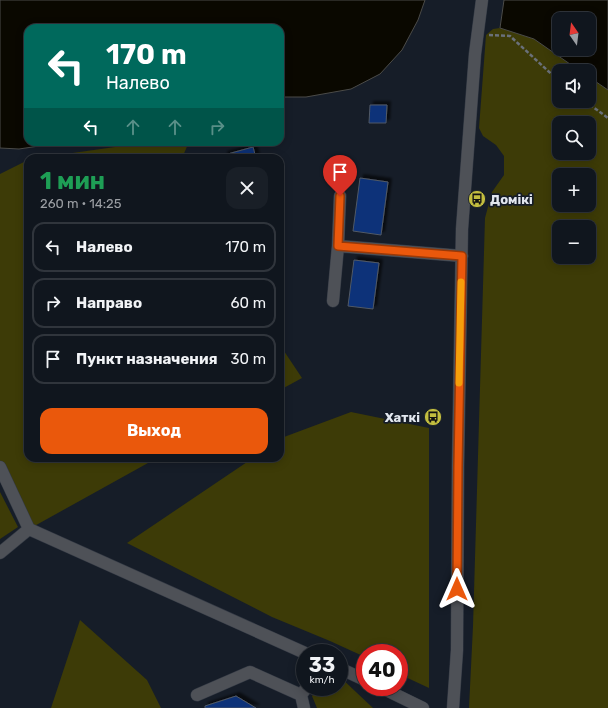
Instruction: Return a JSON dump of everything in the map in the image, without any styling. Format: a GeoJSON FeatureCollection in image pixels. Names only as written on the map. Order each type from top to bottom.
{"type":"FeatureCollection","features":[{"type":"Feature","properties":{"kind":"street"},"geometry":{"type":"LineString","coordinates":[[453,708],[457,650],[462,228],[477,35],[482,0]]}},
{"type":"Feature","properties":{"kind":"street"},"geometry":{"type":"LineString","coordinates":[[333,301],[338,246],[340,196]]}},
{"type":"Feature","properties":{"kind":"street"},"geometry":{"type":"LineString","coordinates":[[338,246],[462,256]]}},
{"type":"Feature","properties":{"kind":"street"},"geometry":{"type":"LineString","coordinates":[[0,467],[29,529],[296,649]]}},
{"type":"Feature","properties":{"kind":"street"},"geometry":{"type":"LineString","coordinates":[[0,553],[29,529]]}},
{"type":"Feature","properties":{"kind":"street"},"geometry":{"type":"LineString","coordinates":[[198,695],[250,672],[296,688]]}},
{"type":"Feature","properties":{"kind":"street"},"geometry":{"type":"LineString","coordinates":[[304,696],[304,708]]}},
{"type":"Feature","properties":{"kind":"street"},"geometry":{"type":"LineString","coordinates":[[398,696],[422,708]]}},
{"type":"Feature","properties":{"kind":"path"},"geometry":{"type":"LineString","coordinates":[[477,35],[510,36],[552,75]]}},
{"type":"Feature","properties":{"kind":"path"},"geometry":{"type":"LineString","coordinates":[[594,108],[608,118]]}},
{"type":"Feature","properties":{"kind":"shaded area"},"geometry":{"type":"Polygon","coordinates":[[[0,0],[425,0],[418,20],[402,50],[380,74],[351,89],[306,97],[284,97],[284,24],[24,24],[24,146],[39,146],[19,149],[0,148],[0,0]]]}},
{"type":"Feature","properties":{"kind":"shaded area"},"geometry":{"type":"Polygon","coordinates":[[[504,0],[608,0],[608,90],[596,82],[596,64],[570,64],[558,56],[596,56],[596,12],[552,12],[552,52],[534,39],[500,28],[504,0]]]}},
{"type":"Feature","properties":{"kind":"shaded area"},"geometry":{"type":"Polygon","coordinates":[[[500,28],[534,39],[552,52],[552,56],[558,56],[570,64],[552,64],[552,108],[596,108],[596,82],[608,90],[608,708],[469,708],[473,626],[485,218],[492,192],[504,175],[504,156],[496,145],[483,136],[479,128],[486,35],[493,29],[500,28]]]}},
{"type":"Feature","properties":{"kind":"shaded area"},"geometry":{"type":"Polygon","coordinates":[[[187,146],[184,154],[65,154],[115,147],[187,146]]]}},
{"type":"Feature","properties":{"kind":"shaded area"},"geometry":{"type":"Polygon","coordinates":[[[24,162],[24,462],[150,462],[29,529],[0,468],[0,174],[24,162]]]}},
{"type":"Feature","properties":{"kind":"shaded area"},"geometry":{"type":"Polygon","coordinates":[[[284,351],[302,378],[284,388],[284,351]]]}},
{"type":"Feature","properties":{"kind":"shaded area"},"geometry":{"type":"Polygon","coordinates":[[[351,412],[429,428],[429,688],[408,678],[408,644],[356,644],[356,653],[348,649],[348,644],[337,644],[272,617],[127,543],[247,462],[284,462],[284,437],[351,412]]]}},
{"type":"Feature","properties":{"kind":"shaded area"},"geometry":{"type":"Polygon","coordinates":[[[0,492],[18,527],[0,539],[0,492]]]}},
{"type":"Feature","properties":{"kind":"shaded area"},"geometry":{"type":"Polygon","coordinates":[[[80,620],[147,680],[161,708],[51,708],[80,620]]]}},
{"type":"Feature","properties":{"kind":"shaded area"},"geometry":{"type":"Polygon","coordinates":[[[348,684],[356,692],[356,696],[360,696],[373,708],[317,708],[312,696],[348,696],[348,684]]]}},
{"type":"Feature","properties":{"kind":"building"},"geometry":{"type":"Polygon","coordinates":[[[370,105],[387,105],[386,123],[369,123],[370,105]]]}},
{"type":"Feature","properties":{"kind":"building"},"geometry":{"type":"Polygon","coordinates":[[[253,147],[255,154],[228,154],[253,147]]]}},
{"type":"Feature","properties":{"kind":"building"},"geometry":{"type":"Polygon","coordinates":[[[360,178],[388,182],[381,235],[353,231],[360,178]]]}},
{"type":"Feature","properties":{"kind":"building"},"geometry":{"type":"Polygon","coordinates":[[[354,260],[379,263],[373,309],[348,306],[354,260]]]}},
{"type":"Feature","properties":{"kind":"building"},"geometry":{"type":"Polygon","coordinates":[[[236,696],[256,708],[205,708],[205,706],[236,696]]]}},
{"type":"Feature","properties":{"kind":"slow traffic"},"geometry":{"type":"LineString","coordinates":[[459,383],[461,282]]}},
{"type":"Feature","properties":{"kind":"place","name":"Домікі"},"geometry":{"type":"Point","coordinates":[477,199]}},
{"type":"Feature","properties":{"kind":"place","name":"Хаткі"},"geometry":{"type":"Point","coordinates":[433,417]}},
{"type":"Feature","properties":{"kind":"route"},"geometry":{"type":"LineString","coordinates":[[340,196],[338,246],[462,256],[457,589]]}}]}
